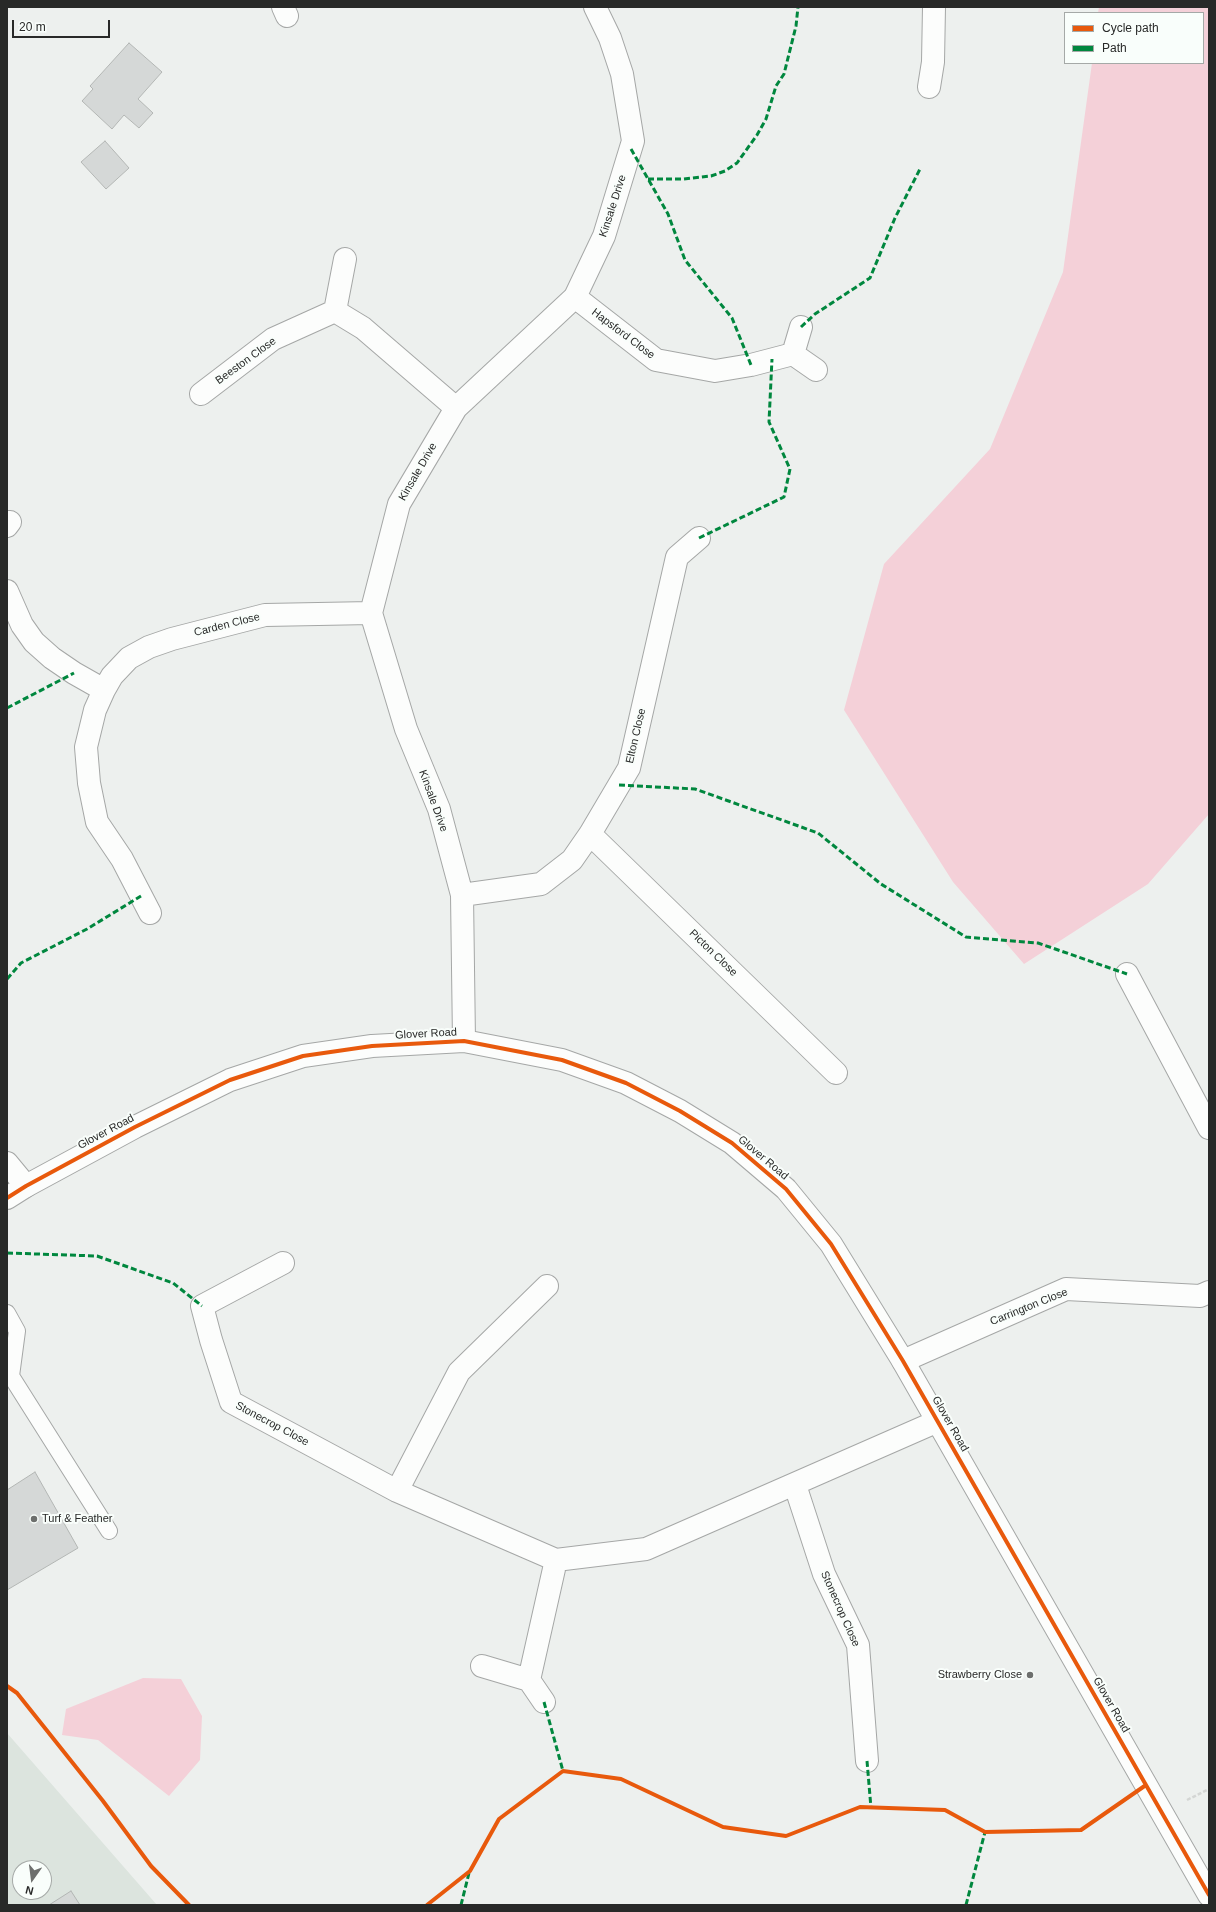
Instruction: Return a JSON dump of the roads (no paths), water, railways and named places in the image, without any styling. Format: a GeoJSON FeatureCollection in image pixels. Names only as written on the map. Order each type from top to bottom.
{"type":"FeatureCollection","features":[{"type":"Feature","properties":{"kind":"street","name":"Kinsale Drive"},"geometry":{"type":"LineString","coordinates":[[464,1041],[462,895],[439,809],[406,729],[371,613],[399,504],[456,408],[575,297],[604,236],[633,141],[622,74],[610,38],[595,7]]}},
{"type":"Feature","properties":{"kind":"street"},"geometry":{"type":"LineString","coordinates":[[929,87],[932,62],[934,7]]}},
{"type":"Feature","properties":{"kind":"street"},"geometry":{"type":"LineString","coordinates":[[345,259],[336,311],[363,328],[456,408]]}},
{"type":"Feature","properties":{"kind":"street","name":"Hapsford Close"},"geometry":{"type":"LineString","coordinates":[[575,297],[656,360],[715,372],[751,365],[793,354]]}},
{"type":"Feature","properties":{"kind":"street","name":"Beeston Close"},"geometry":{"type":"LineString","coordinates":[[201,394],[274,339],[336,311]]}},
{"type":"Feature","properties":{"kind":"street"},"geometry":{"type":"LineString","coordinates":[[801,327],[793,354],[816,370]]}},
{"type":"Feature","properties":{"kind":"street","name":"Elton Close"},"geometry":{"type":"LineString","coordinates":[[462,895],[541,884],[572,860],[590,834],[629,768],[677,557],[699,538]]}},
{"type":"Feature","properties":{"kind":"street"},"geometry":{"type":"LineString","coordinates":[[7,591],[22,625],[34,642],[52,658],[74,673],[104,690]]}},
{"type":"Feature","properties":{"kind":"street","name":"Carden Close"},"geometry":{"type":"LineString","coordinates":[[150,913],[122,859],[97,822],[89,783],[86,747],[95,710],[112,676],[129,658],[149,647],[172,639],[265,616],[371,613]]}},
{"type":"Feature","properties":{"kind":"street","name":"Picton Close"},"geometry":{"type":"LineString","coordinates":[[590,834],[836,1073]]}},
{"type":"Feature","properties":{"kind":"street"},"geometry":{"type":"LineString","coordinates":[[1127,974],[1209,1128]]}},
{"type":"Feature","properties":{"kind":"street","name":"Glover Road"},"geometry":{"type":"LineString","coordinates":[[7,1198],[135,1126],[230,1080],[303,1056],[372,1046],[464,1041],[562,1060],[626,1083],[680,1111],[732,1143],[786,1189],[831,1244],[938,1421],[1209,1895]]}},
{"type":"Feature","properties":{"kind":"street"},"geometry":{"type":"LineString","coordinates":[[7,1163],[26,1186]]}},
{"type":"Feature","properties":{"kind":"street","name":"Stonecrop Close"},"geometry":{"type":"LineString","coordinates":[[283,1263],[202,1306],[211,1340],[231,1402],[397,1491],[556,1560]]}},
{"type":"Feature","properties":{"kind":"street"},"geometry":{"type":"LineString","coordinates":[[397,1491],[459,1372],[546,1286]]}},
{"type":"Feature","properties":{"kind":"street","name":"Carrington Close"},"geometry":{"type":"LineString","coordinates":[[903,1361],[1066,1289],[1200,1296],[1209,1292]]}},
{"type":"Feature","properties":{"kind":"street"},"geometry":{"type":"LineString","coordinates":[[529,1680],[556,1560],[646,1549],[795,1485],[938,1421]]}},
{"type":"Feature","properties":{"kind":"street","name":"Stonecrop Close"},"geometry":{"type":"LineString","coordinates":[[795,1485],[824,1574],[858,1646],[868,1761]]}},
{"type":"Feature","properties":{"kind":"street"},"geometry":{"type":"LineString","coordinates":[[482,1666],[529,1680],[544,1702]]}},
{"type":"Feature","properties":{"kind":"lane"},"geometry":{"type":"LineString","coordinates":[[7,1313],[17,1331],[11,1376],[109,1531]]}},
{"type":"Feature","properties":{"kind":"place","name":"Turf & Feather"},"geometry":{"type":"Point","coordinates":[34,1519]}},
{"type":"Feature","properties":{"kind":"place","name":"Strawberry Close"},"geometry":{"type":"Point","coordinates":[1030,1675]}}]}
